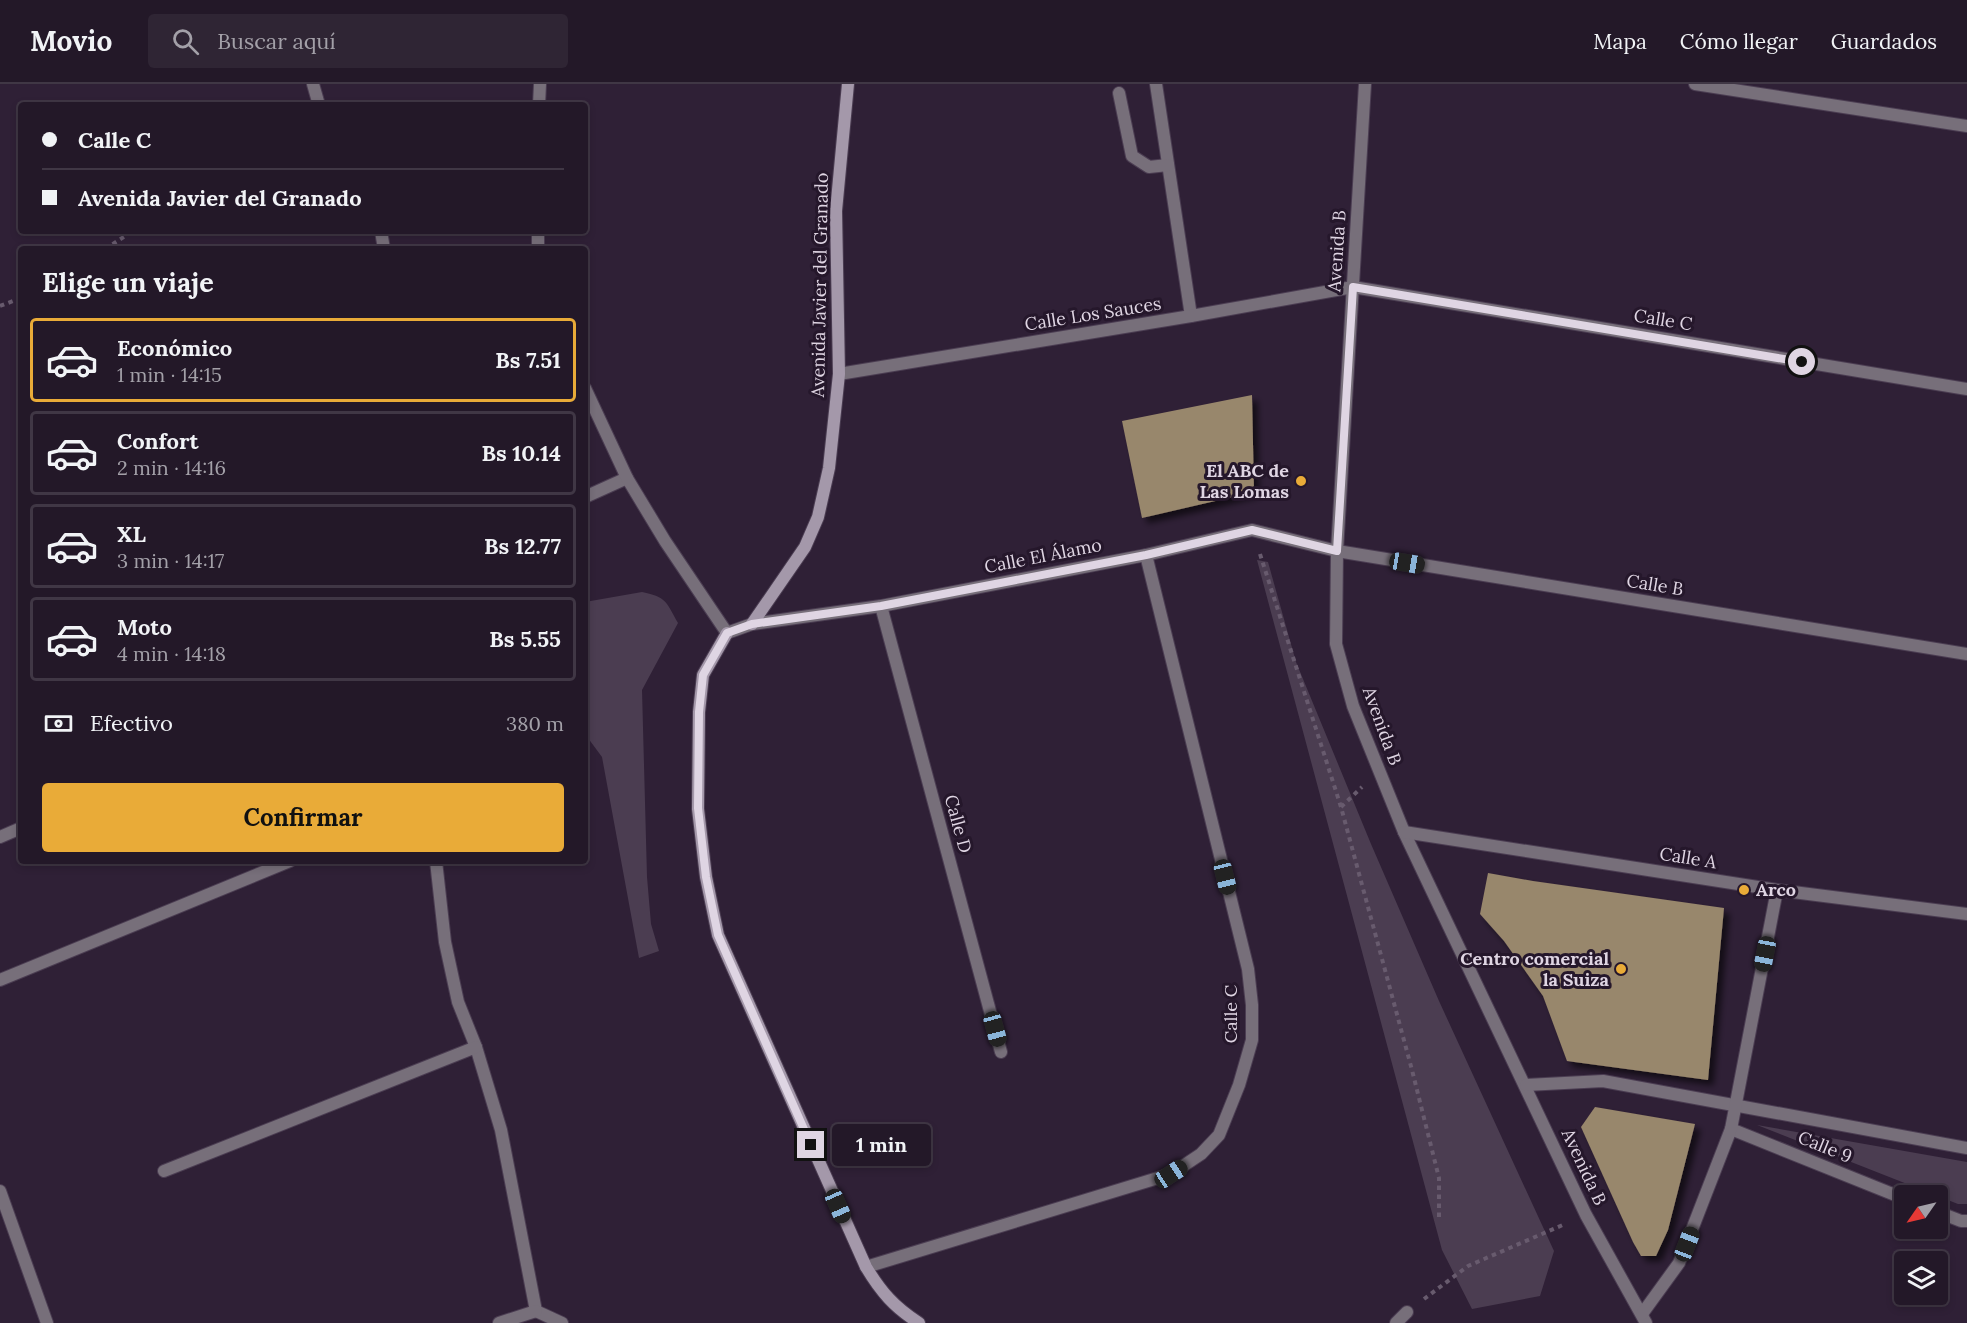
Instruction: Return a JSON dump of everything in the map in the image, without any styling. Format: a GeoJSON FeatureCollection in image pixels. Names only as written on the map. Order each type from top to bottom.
{"type":"FeatureCollection","features":[{"type":"Feature","properties":{"kind":"street"},"geometry":{"type":"LineString","coordinates":[[313,84],[318,102]]}},
{"type":"Feature","properties":{"kind":"street"},"geometry":{"type":"LineString","coordinates":[[539,102],[540,84]]}},
{"type":"Feature","properties":{"kind":"street","name":"Avenida Javier del Granado"},"geometry":{"type":"LineString","coordinates":[[752,624],[805,547],[818,517],[829,468],[839,374],[836,211],[848,84]]}},
{"type":"Feature","properties":{"kind":"street"},"geometry":{"type":"LineString","coordinates":[[1156,84],[1191,316]]}},
{"type":"Feature","properties":{"kind":"street","name":"Avenida B"},"geometry":{"type":"LineString","coordinates":[[1365,84],[1337,551],[1336,644],[1353,706],[1404,832],[1586,1215],[1644,1319]]}},
{"type":"Feature","properties":{"kind":"street"},"geometry":{"type":"LineString","coordinates":[[1695,84],[1967,126]]}},
{"type":"Feature","properties":{"kind":"street"},"geometry":{"type":"LineString","coordinates":[[1119,93],[1132,156],[1149,167],[1168,165]]}},
{"type":"Feature","properties":{"kind":"street","name":"Calle Los Sauces"},"geometry":{"type":"LineString","coordinates":[[839,374],[1353,287]]}},
{"type":"Feature","properties":{"kind":"street","name":"Calle C"},"geometry":{"type":"LineString","coordinates":[[1353,287],[1967,389]]}},
{"type":"Feature","properties":{"kind":"street"},"geometry":{"type":"LineString","coordinates":[[588,394],[627,478],[727,633]]}},
{"type":"Feature","properties":{"kind":"street"},"geometry":{"type":"LineString","coordinates":[[588,496],[627,478]]}},
{"type":"Feature","properties":{"kind":"street","name":"Calle El Álamo"},"geometry":{"type":"LineString","coordinates":[[752,624],[881,606],[1146,555],[1252,530],[1337,551]]}},
{"type":"Feature","properties":{"kind":"street","name":"Calle B"},"geometry":{"type":"LineString","coordinates":[[1337,551],[1967,654]]}},
{"type":"Feature","properties":{"kind":"street","name":"Calle C"},"geometry":{"type":"LineString","coordinates":[[866,1267],[1171,1174],[1201,1155],[1219,1135],[1239,1085],[1252,1040],[1252,1005],[1248,969],[1146,555]]}},
{"type":"Feature","properties":{"kind":"street","name":"Calle D"},"geometry":{"type":"LineString","coordinates":[[881,606],[1001,1052]]}},
{"type":"Feature","properties":{"kind":"street"},"geometry":{"type":"LineString","coordinates":[[752,624],[727,633],[703,675],[699,712],[698,808],[706,877],[718,935],[866,1267],[897,1309],[918,1323]]}},
{"type":"Feature","properties":{"kind":"street"},"geometry":{"type":"LineString","coordinates":[[0,837],[18,829]]}},
{"type":"Feature","properties":{"kind":"street","name":"Calle A"},"geometry":{"type":"LineString","coordinates":[[1404,832],[1778,890],[1967,914]]}},
{"type":"Feature","properties":{"kind":"street"},"geometry":{"type":"LineString","coordinates":[[0,980],[283,864]]}},
{"type":"Feature","properties":{"kind":"street"},"geometry":{"type":"LineString","coordinates":[[436,864],[447,952],[458,1002],[476,1047],[501,1130],[536,1311]]}},
{"type":"Feature","properties":{"kind":"street"},"geometry":{"type":"LineString","coordinates":[[1644,1319],[1679,1263],[1731,1129],[1778,890]]}},
{"type":"Feature","properties":{"kind":"street"},"geometry":{"type":"LineString","coordinates":[[164,1171],[476,1047]]}},
{"type":"Feature","properties":{"kind":"street"},"geometry":{"type":"LineString","coordinates":[[1526,1085],[1603,1081],[1967,1148]]}},
{"type":"Feature","properties":{"kind":"street","name":"Calle 9"},"geometry":{"type":"LineString","coordinates":[[1731,1129],[1894,1195]]}},
{"type":"Feature","properties":{"kind":"street"},"geometry":{"type":"LineString","coordinates":[[0,1191],[46,1323]]}},
{"type":"Feature","properties":{"kind":"street"},"geometry":{"type":"LineString","coordinates":[[1948,1216],[1967,1221]]}},
{"type":"Feature","properties":{"kind":"street"},"geometry":{"type":"LineString","coordinates":[[499,1323],[536,1311],[562,1323]]}},
{"type":"Feature","properties":{"kind":"street"},"geometry":{"type":"LineString","coordinates":[[1396,1323],[1407,1312]]}},
{"type":"Feature","properties":{"kind":"path"},"geometry":{"type":"LineString","coordinates":[[110,246],[129,234]]}},
{"type":"Feature","properties":{"kind":"path"},"geometry":{"type":"LineString","coordinates":[[0,306],[18,299]]}},
{"type":"Feature","properties":{"kind":"path"},"geometry":{"type":"LineString","coordinates":[[1252,530],[1341,807],[1439,1178],[1439,1221]]}},
{"type":"Feature","properties":{"kind":"path"},"geometry":{"type":"LineString","coordinates":[[1407,1312],[1468,1266],[1586,1215]]}},
{"type":"Feature","properties":{"kind":"shaded area"},"geometry":{"type":"Polygon","coordinates":[[[1257,560],[1268,562],[1296,662],[1371,844],[1439,1001],[1554,1251],[1540,1296],[1472,1309],[1442,1250],[1257,560]]]}},
{"type":"Feature","properties":{"kind":"shaded area"},"geometry":{"type":"Polygon","coordinates":[[[642,592],[661,598],[678,623],[642,690],[647,877],[651,924],[659,951],[639,958],[602,757],[588,738],[588,601],[642,592]]]}},
{"type":"Feature","properties":{"kind":"shaded area"},"geometry":{"type":"Polygon","coordinates":[[[1757,1125],[1967,1162],[1967,1204],[1958,1204],[1948,1200],[1948,1185],[1910,1185],[1757,1125]]]}},
{"type":"Feature","properties":{"kind":"building"},"geometry":{"type":"Polygon","coordinates":[[[1252,395],[1254,492],[1142,518],[1122,421],[1252,395]]]}},
{"type":"Feature","properties":{"kind":"building","name":"Centro comercial la Suiza"},"geometry":{"type":"Polygon","coordinates":[[[1488,873],[1724,908],[1708,1080],[1567,1061],[1543,996],[1504,941],[1480,914],[1488,873]]]}},
{"type":"Feature","properties":{"kind":"building"},"geometry":{"type":"Polygon","coordinates":[[[1595,1107],[1695,1124],[1668,1230],[1656,1256],[1641,1256],[1581,1127],[1595,1107]]]}},
{"type":"Feature","properties":{"kind":"place","name":"El ABC de Las Lomas"},"geometry":{"type":"Point","coordinates":[1301,481]}},
{"type":"Feature","properties":{"kind":"place","name":"Arco"},"geometry":{"type":"Point","coordinates":[1744,890]}},
{"type":"Feature","properties":{"kind":"place","name":"Centro comercial la Suiza"},"geometry":{"type":"Point","coordinates":[1621,969]}},
{"type":"Feature","properties":{"kind":"route"},"geometry":{"type":"LineString","coordinates":[[811,1145],[718,935],[706,877],[698,808],[699,712],[703,675],[727,633],[752,624],[881,606],[1146,555],[1252,530],[1337,551],[1353,287],[1802,362]]}}]}
